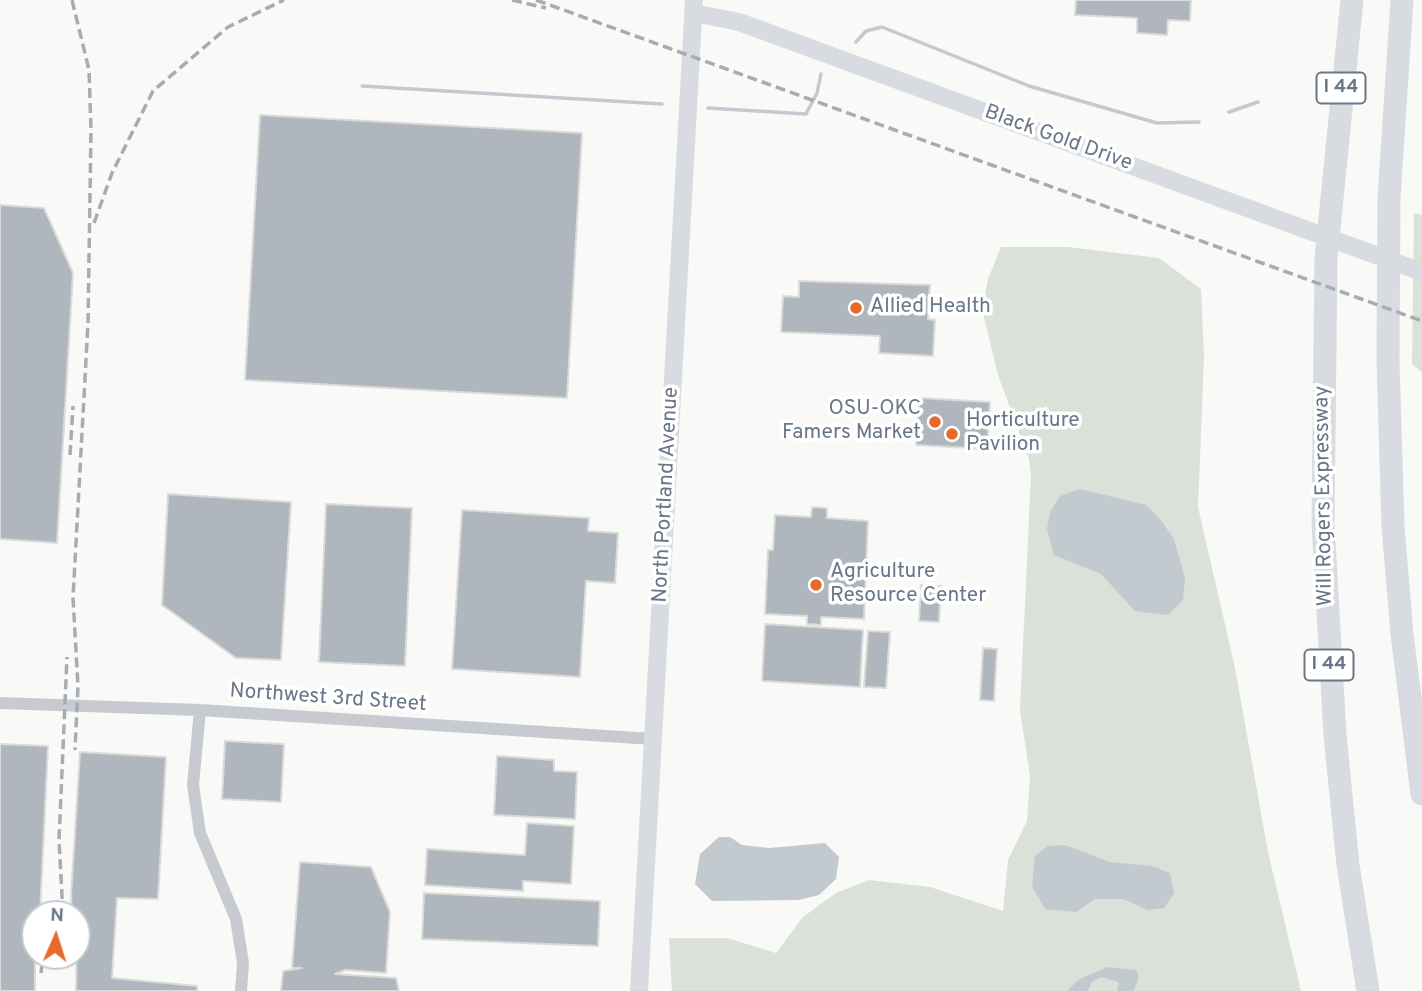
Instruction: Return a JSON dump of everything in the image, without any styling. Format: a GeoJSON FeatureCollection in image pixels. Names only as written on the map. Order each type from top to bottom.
{"type":"FeatureCollection","features":[{"type":"Feature","properties":{"kind":"highway","name":"Will Rogers Expressway"},"geometry":{"type":"LineString","coordinates":[[1352,0],[1332,177],[1324,338],[1323,510],[1327,632],[1348,865],[1368,991]]}},
{"type":"Feature","properties":{"kind":"highway","name":"I 44"},"geometry":{"type":"LineString","coordinates":[[1402,0],[1389,198],[1388,361],[1394,527],[1402,634],[1422,794]]}},
{"type":"Feature","properties":{"kind":"main road","name":"Black Gold Drive"},"geometry":{"type":"LineString","coordinates":[[694,7],[1422,272]]}},
{"type":"Feature","properties":{"kind":"main road","name":"North Portland Avenue"},"geometry":{"type":"LineString","coordinates":[[639,991],[694,7]]}},
{"type":"Feature","properties":{"kind":"street","name":"Northwest 3rd Street"},"geometry":{"type":"LineString","coordinates":[[0,703],[200,710],[653,739]]}},
{"type":"Feature","properties":{"kind":"street"},"geometry":{"type":"LineString","coordinates":[[200,710],[193,785],[200,833],[236,919],[243,963],[242,991]]}},
{"type":"Feature","properties":{"kind":"shaded area"},"geometry":{"type":"Polygon","coordinates":[[[1414,213],[1422,215],[1422,372],[1412,364],[1414,213]]]}},
{"type":"Feature","properties":{"kind":"shaded area"},"geometry":{"type":"Polygon","coordinates":[[[1001,247],[1068,247],[1159,258],[1201,289],[1204,358],[1198,507],[1235,668],[1268,852],[1301,991],[672,991],[669,938],[727,938],[776,953],[803,917],[836,893],[869,880],[930,887],[1003,911],[1008,860],[1027,821],[1030,776],[1020,710],[1031,475],[1029,459],[998,375],[982,309],[988,279],[1001,247]]]}},
{"type":"Feature","properties":{"kind":"shaded area"},"geometry":{"type":"Polygon","coordinates":[[[1080,489],[1146,505],[1174,539],[1185,578],[1183,600],[1168,615],[1135,611],[1101,574],[1054,555],[1047,529],[1050,512],[1060,496],[1080,489]]]}},
{"type":"Feature","properties":{"kind":"shaded area"},"geometry":{"type":"Polygon","coordinates":[[[719,837],[730,837],[742,845],[769,848],[825,843],[839,857],[836,879],[819,895],[799,900],[712,901],[695,884],[700,854],[719,837]]]}},
{"type":"Feature","properties":{"kind":"shaded area"},"geometry":{"type":"Polygon","coordinates":[[[1065,845],[1110,862],[1152,866],[1170,873],[1174,893],[1164,908],[1148,910],[1123,899],[1095,899],[1076,912],[1045,909],[1032,886],[1035,856],[1048,846],[1065,845]]]}},
{"type":"Feature","properties":{"kind":"shaded area"},"geometry":{"type":"Polygon","coordinates":[[[1107,967],[1136,970],[1139,976],[1134,991],[1117,991],[1119,982],[1101,977],[1092,982],[1088,991],[1067,991],[1078,980],[1107,967]]]}},
{"type":"Feature","properties":{"kind":"building"},"geometry":{"type":"Polygon","coordinates":[[[1076,0],[1191,0],[1190,21],[1168,20],[1167,35],[1137,33],[1137,18],[1075,15],[1076,0]]]}},
{"type":"Feature","properties":{"kind":"building"},"geometry":{"type":"Polygon","coordinates":[[[260,115],[582,133],[567,398],[245,380],[260,115]]]}},
{"type":"Feature","properties":{"kind":"building"},"geometry":{"type":"Polygon","coordinates":[[[0,205],[44,208],[73,273],[57,543],[0,539],[0,205]]]}},
{"type":"Feature","properties":{"kind":"building","name":"Allied Health"},"geometry":{"type":"Polygon","coordinates":[[[799,281],[930,285],[928,319],[935,320],[933,356],[879,353],[880,336],[781,332],[783,296],[799,297],[799,281]]]}},
{"type":"Feature","properties":{"kind":"building","name":"Horticulture Pavilion"},"geometry":{"type":"Polygon","coordinates":[[[919,398],[990,402],[987,449],[916,445],[919,398]]]}},
{"type":"Feature","properties":{"kind":"building"},"geometry":{"type":"Polygon","coordinates":[[[168,494],[291,502],[281,660],[236,658],[162,605],[168,494]]]}},
{"type":"Feature","properties":{"kind":"building"},"geometry":{"type":"Polygon","coordinates":[[[326,504],[412,508],[405,666],[319,662],[326,504]]]}},
{"type":"Feature","properties":{"kind":"building","name":"Agriculture Resource Center"},"geometry":{"type":"Polygon","coordinates":[[[812,507],[827,508],[827,518],[868,521],[864,619],[821,617],[821,625],[807,624],[807,616],[765,614],[768,550],[773,550],[775,515],[811,517],[812,507]]]}},
{"type":"Feature","properties":{"kind":"building"},"geometry":{"type":"Polygon","coordinates":[[[462,510],[589,518],[588,531],[618,533],[615,583],[586,581],[580,677],[452,669],[462,510]]]}},
{"type":"Feature","properties":{"kind":"building"},"geometry":{"type":"Polygon","coordinates":[[[921,585],[941,586],[939,622],[919,621],[921,585]]]}},
{"type":"Feature","properties":{"kind":"building"},"geometry":{"type":"Polygon","coordinates":[[[765,624],[863,630],[860,687],[762,681],[765,624]]]}},
{"type":"Feature","properties":{"kind":"building"},"geometry":{"type":"Polygon","coordinates":[[[868,631],[890,632],[886,688],[864,687],[868,631]]]}},
{"type":"Feature","properties":{"kind":"building"},"geometry":{"type":"Polygon","coordinates":[[[983,648],[997,649],[994,701],[980,700],[983,648]]]}},
{"type":"Feature","properties":{"kind":"building"},"geometry":{"type":"Polygon","coordinates":[[[225,741],[284,744],[281,802],[222,799],[225,741]]]}},
{"type":"Feature","properties":{"kind":"building"},"geometry":{"type":"Polygon","coordinates":[[[0,744],[48,746],[41,900],[21,900],[21,970],[35,970],[35,991],[0,991],[0,744]]]}},
{"type":"Feature","properties":{"kind":"building"},"geometry":{"type":"Polygon","coordinates":[[[80,752],[166,757],[158,899],[117,898],[112,978],[197,986],[197,991],[76,991],[76,970],[91,970],[91,900],[71,900],[80,752]]]}},
{"type":"Feature","properties":{"kind":"building"},"geometry":{"type":"Polygon","coordinates":[[[497,756],[554,760],[554,771],[577,772],[575,819],[494,815],[497,756]]]}},
{"type":"Feature","properties":{"kind":"building"},"geometry":{"type":"Polygon","coordinates":[[[527,823],[574,826],[571,884],[523,881],[523,891],[425,885],[427,849],[525,855],[527,823]]]}},
{"type":"Feature","properties":{"kind":"building"},"geometry":{"type":"Polygon","coordinates":[[[300,862],[371,867],[390,912],[386,973],[345,970],[335,974],[396,978],[399,991],[281,991],[283,971],[302,968],[292,968],[300,862]]]}},
{"type":"Feature","properties":{"kind":"building"},"geometry":{"type":"Polygon","coordinates":[[[424,893],[600,901],[598,946],[422,939],[424,893]]]}},
{"type":"Feature","properties":{"kind":"waterway"},"geometry":{"type":"LineString","coordinates":[[856,42],[866,31],[882,27],[1029,86],[1157,123],[1199,122]]}},
{"type":"Feature","properties":{"kind":"waterway"},"geometry":{"type":"LineString","coordinates":[[708,108],[806,114],[817,93],[821,74]]}},
{"type":"Feature","properties":{"kind":"waterway"},"geometry":{"type":"LineString","coordinates":[[362,86],[662,104]]}},
{"type":"Feature","properties":{"kind":"waterway"},"geometry":{"type":"LineString","coordinates":[[1229,112],[1258,102]]}},
{"type":"Feature","properties":{"kind":"railway"},"geometry":{"type":"LineString","coordinates":[[72,0],[89,70],[91,130],[88,323],[73,598],[78,686],[75,750]]}},
{"type":"Feature","properties":{"kind":"railway"},"geometry":{"type":"LineString","coordinates":[[94,223],[112,173],[153,91],[228,27],[284,0]]}},
{"type":"Feature","properties":{"kind":"railway"},"geometry":{"type":"LineString","coordinates":[[512,0],[546,8]]}},
{"type":"Feature","properties":{"kind":"railway"},"geometry":{"type":"LineString","coordinates":[[536,0],[1422,321]]}},
{"type":"Feature","properties":{"kind":"railway"},"geometry":{"type":"LineString","coordinates":[[70,455],[73,406]]}},
{"type":"Feature","properties":{"kind":"railway"},"geometry":{"type":"LineString","coordinates":[[62,900],[59,840],[67,657]]}},
{"type":"Feature","properties":{"kind":"place","name":"Allied Health"},"geometry":{"type":"Point","coordinates":[856,308]}},
{"type":"Feature","properties":{"kind":"place","name":"OSU-OKC Famers Market"},"geometry":{"type":"Point","coordinates":[935,422]}},
{"type":"Feature","properties":{"kind":"place","name":"Horticulture Pavilion"},"geometry":{"type":"Point","coordinates":[952,434]}},
{"type":"Feature","properties":{"kind":"place","name":"Agriculture Resource Center"},"geometry":{"type":"Point","coordinates":[816,585]}}]}
